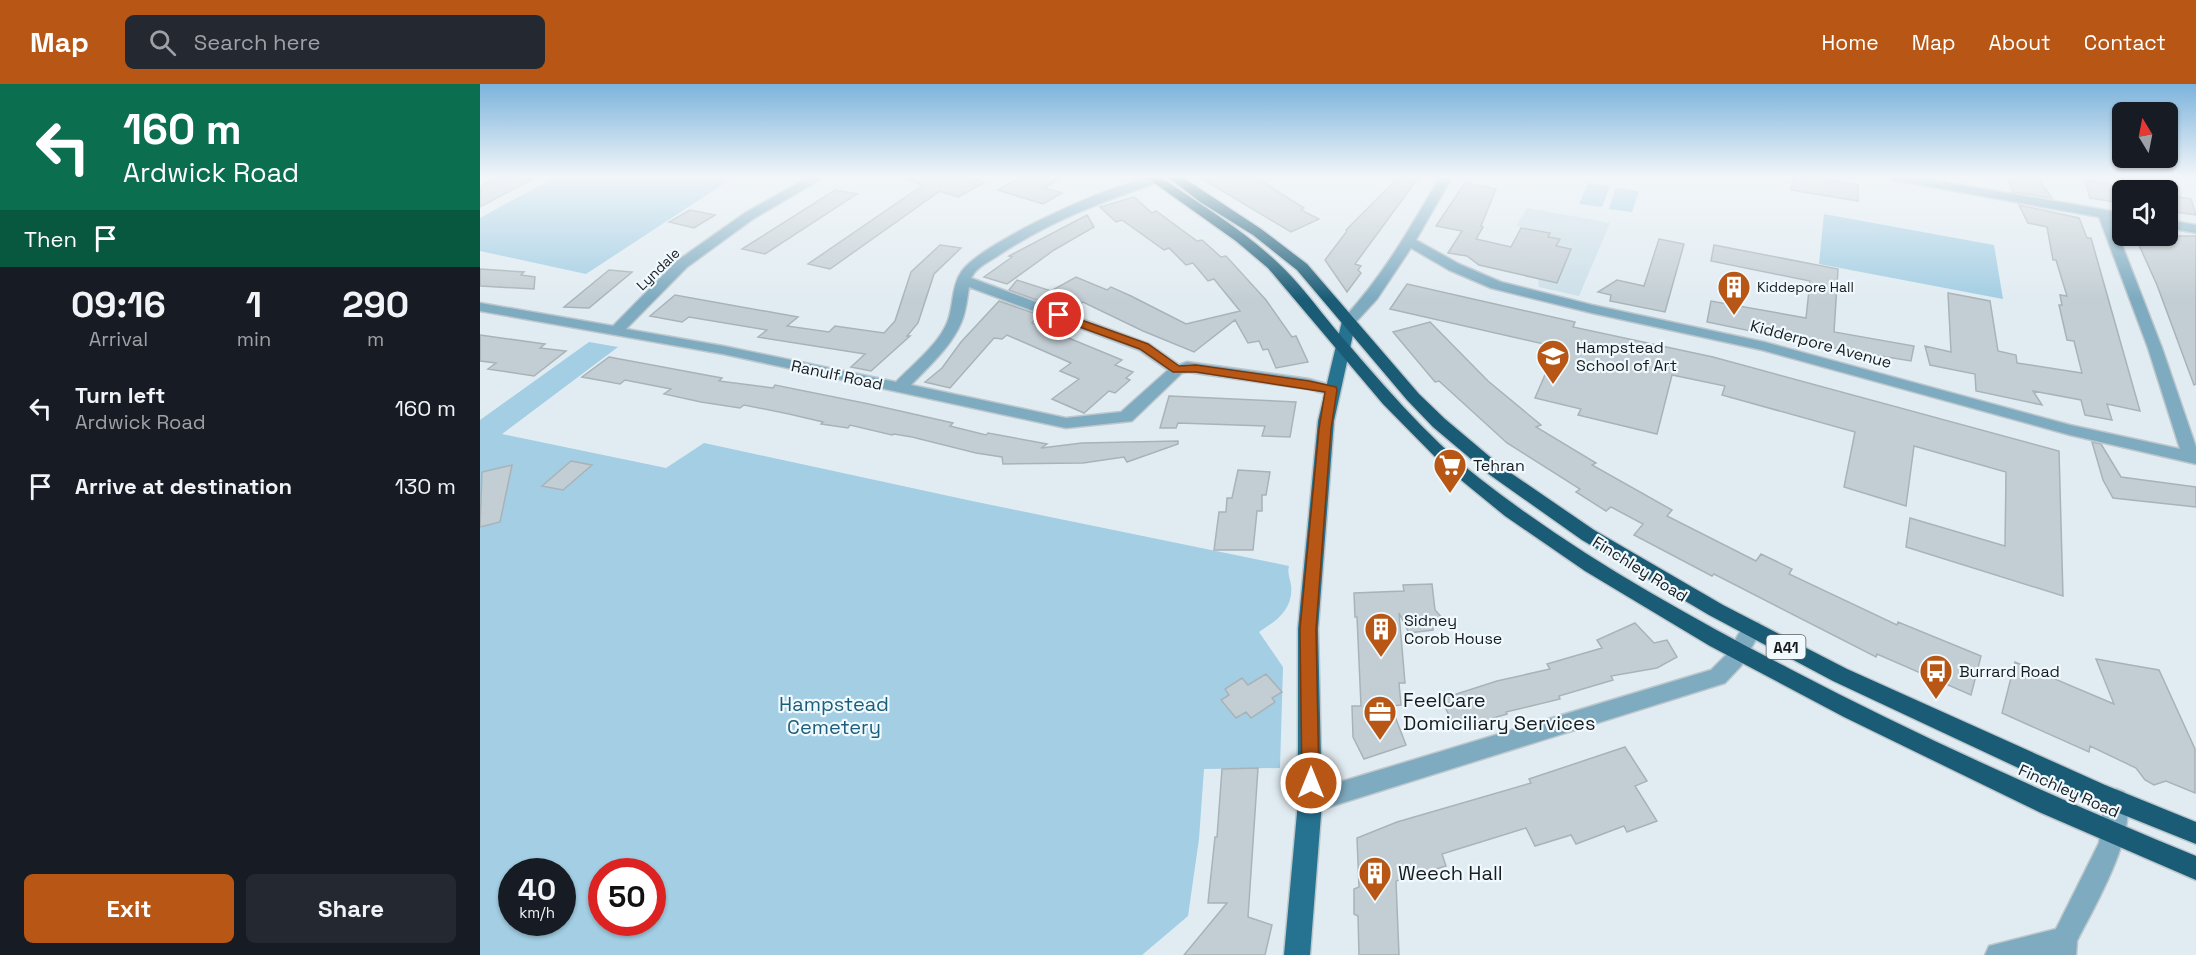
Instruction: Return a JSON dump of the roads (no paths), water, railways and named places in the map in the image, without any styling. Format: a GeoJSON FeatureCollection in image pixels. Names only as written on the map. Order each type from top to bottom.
{"type":"FeatureCollection","features":[{"type":"Feature","properties":{"kind":"highway","name":"Finchley Road"},"geometry":{"type":"LineString","coordinates":[[1209,218],[1257,251],[1290,282],[1375,386],[1444,458],[1475,484],[1577,556],[1739,653],[1944,758],[2111,833],[2196,868]]}},
{"type":"Feature","properties":{"kind":"highway","name":"Finchley Road"},"geometry":{"type":"LineString","coordinates":[[1235,218],[1276,245],[1302,267],[1413,397],[1465,447],[1588,535],[1752,629],[1860,685],[2116,800],[2196,833]]}},
{"type":"Feature","properties":{"kind":"main road"},"geometry":{"type":"LineString","coordinates":[[1297,955],[1310,802],[1308,629],[1325,429],[1331,390],[1345,349],[1349,321]]}},
{"type":"Feature","properties":{"kind":"street","name":"Lyndale"},"geometry":{"type":"LineString","coordinates":[[615,332],[682,264],[747,218]]}},
{"type":"Feature","properties":{"kind":"street"},"geometry":{"type":"LineString","coordinates":[[899,388],[951,330],[960,308],[964,280],[973,267],[1029,231],[1058,218]]}},
{"type":"Feature","properties":{"kind":"street"},"geometry":{"type":"LineString","coordinates":[[1349,321],[1369,301],[1423,218]]}},
{"type":"Feature","properties":{"kind":"street"},"geometry":{"type":"LineString","coordinates":[[2105,218],[2194,457]]}},
{"type":"Feature","properties":{"kind":"street"},"geometry":{"type":"LineString","coordinates":[[2178,226],[2196,229]]}},
{"type":"Feature","properties":{"kind":"street","name":"Kidderpore Avenue"},"geometry":{"type":"LineString","coordinates":[[1409,241],[1454,267],[1496,285],[1592,309],[1764,346],[2070,429],[2194,457]]}},
{"type":"Feature","properties":{"kind":"street"},"geometry":{"type":"LineString","coordinates":[[964,280],[1144,346],[1177,370],[1196,368],[1309,384],[1331,390]]}},
{"type":"Feature","properties":{"kind":"street","name":"Ranulf Road"},"geometry":{"type":"LineString","coordinates":[[480,307],[723,350],[1066,423],[1126,417],[1177,370]]}},
{"type":"Feature","properties":{"kind":"street"},"geometry":{"type":"LineString","coordinates":[[1310,802],[1718,677],[1739,653],[1752,629]]}},
{"type":"Feature","properties":{"kind":"street"},"geometry":{"type":"LineString","coordinates":[[1998,955],[2063,947],[2111,845],[2116,800]]}},
{"type":"Feature","properties":{"kind":"place","name":"Kiddepore Hall"},"geometry":{"type":"Point","coordinates":[1734,316]}},
{"type":"Feature","properties":{"kind":"place","name":"Hampstead School of Art"},"geometry":{"type":"Point","coordinates":[1553,385]}},
{"type":"Feature","properties":{"kind":"place","name":"Tehran"},"geometry":{"type":"Point","coordinates":[1450,494]}},
{"type":"Feature","properties":{"kind":"place","name":"Sidney Corob House"},"geometry":{"type":"Point","coordinates":[1381,658]}},
{"type":"Feature","properties":{"kind":"place","name":"Burrard Road"},"geometry":{"type":"Point","coordinates":[1936,700]}},
{"type":"Feature","properties":{"kind":"place","name":"FeelCare Domiciliary Services"},"geometry":{"type":"Point","coordinates":[1380,741]}},
{"type":"Feature","properties":{"kind":"place","name":"Weech Hall"},"geometry":{"type":"Point","coordinates":[1375,902]}},
{"type":"Feature","properties":{"kind":"park label","name":"Hampstead Cemetery"},"geometry":{"type":"Point","coordinates":[834,716]}}]}
